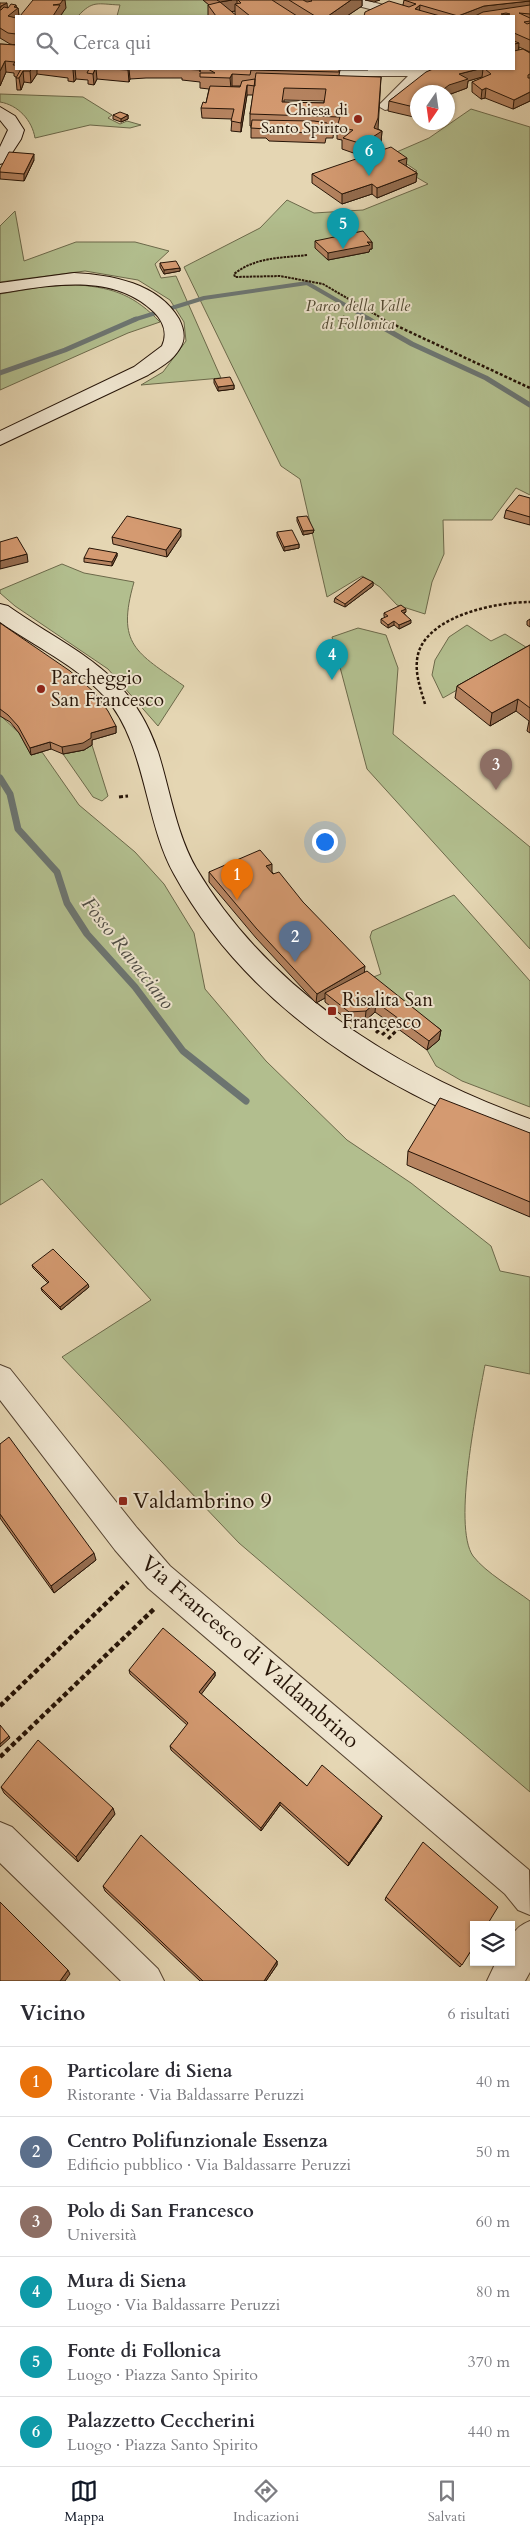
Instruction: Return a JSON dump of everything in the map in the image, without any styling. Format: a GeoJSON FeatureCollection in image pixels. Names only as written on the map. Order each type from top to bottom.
{"type":"FeatureCollection","features":[{"type":"Feature","properties":{"kind":"street"},"geometry":{"type":"LineString","coordinates":[[351,0],[405,15]]}},
{"type":"Feature","properties":{"kind":"street"},"geometry":{"type":"LineString","coordinates":[[366,15],[397,0]]}},
{"type":"Feature","properties":{"kind":"street"},"geometry":{"type":"LineString","coordinates":[[397,74],[392,78],[380,81],[329,84],[294,77],[374,71],[397,74],[447,70]]}},
{"type":"Feature","properties":{"kind":"street"},"geometry":{"type":"LineString","coordinates":[[385,106],[419,73]]}},
{"type":"Feature","properties":{"kind":"street"},"geometry":{"type":"LineString","coordinates":[[0,112],[10,118],[16,130],[0,159]]}},
{"type":"Feature","properties":{"kind":"street"},"geometry":{"type":"LineString","coordinates":[[0,288],[60,279],[91,279],[128,288],[154,303],[170,320],[175,334],[172,345],[167,353],[151,365],[0,439]]}},
{"type":"Feature","properties":{"kind":"street"},"geometry":{"type":"LineString","coordinates":[[0,611],[92,673],[118,698],[129,714],[141,741],[182,865],[218,919],[276,984],[324,1025],[400,1075],[463,1106],[530,1132]]}},
{"type":"Feature","properties":{"kind":"street","name":"Via Francesco di Valdambrino"},"geometry":{"type":"LineString","coordinates":[[0,1378],[126,1539],[159,1577],[517,1882],[530,1898]]}},
{"type":"Feature","properties":{"kind":"street"},"geometry":{"type":"LineString","coordinates":[[0,1839],[146,1981]]}},
{"type":"Feature","properties":{"kind":"street"},"geometry":{"type":"LineString","coordinates":[[505,1981],[530,1938]]}},
{"type":"Feature","properties":{"kind":"path"},"geometry":{"type":"LineString","coordinates":[[307,255],[260,262],[238,270],[234,274],[235,277],[242,278],[280,276],[323,284],[388,322],[530,388]]}},
{"type":"Feature","properties":{"kind":"path"},"geometry":{"type":"LineString","coordinates":[[424,704],[416,667],[420,648],[428,635],[439,627],[488,604],[513,601],[530,602]]}},
{"type":"Feature","properties":{"kind":"path"},"geometry":{"type":"LineString","coordinates":[[120,797],[128,796]]}},
{"type":"Feature","properties":{"kind":"path"},"geometry":{"type":"LineString","coordinates":[[382,1035],[393,1025]]}},
{"type":"Feature","properties":{"kind":"path"},"geometry":{"type":"LineString","coordinates":[[377,1032],[388,1039],[398,1029]]}},
{"type":"Feature","properties":{"kind":"path"},"geometry":{"type":"LineString","coordinates":[[0,1706],[129,1581]]}},
{"type":"Feature","properties":{"kind":"path"},"geometry":{"type":"LineString","coordinates":[[0,1757],[154,1608]]}},
{"type":"Feature","properties":{"kind":"green space"},"geometry":{"type":"Polygon","coordinates":[[[41,0],[203,0],[220,14],[117,15],[120,5],[96,4],[88,7],[79,15],[62,15],[65,8],[41,0]]]}},
{"type":"Feature","properties":{"kind":"green space"},"geometry":{"type":"Polygon","coordinates":[[[0,94],[83,97],[112,115],[108,118],[120,124],[127,121],[141,125],[130,128],[90,125],[35,138],[27,119],[13,106],[0,102],[0,94]]]}},
{"type":"Feature","properties":{"kind":"green space","name":"Parco della Valle di Follonica"},"geometry":{"type":"Polygon","coordinates":[[[471,109],[530,127],[530,495],[516,488],[492,520],[443,520],[444,554],[432,582],[425,614],[397,605],[380,587],[362,576],[327,597],[300,479],[281,466],[184,267],[260,228],[287,200],[314,213],[363,210],[428,184],[411,174],[417,171],[392,154],[429,138],[441,130],[455,130],[455,120],[471,109]]]}},
{"type":"Feature","properties":{"kind":"green space"},"geometry":{"type":"Polygon","coordinates":[[[15,211],[24,261],[76,242],[135,242],[169,251],[155,264],[161,278],[176,276],[221,378],[141,385],[163,372],[186,341],[184,322],[170,300],[138,280],[85,271],[0,282],[0,226],[15,211]]]}},
{"type":"Feature","properties":{"kind":"green space"},"geometry":{"type":"Polygon","coordinates":[[[79,285],[103,288],[124,295],[142,306],[160,322],[128,333],[0,390],[0,294],[48,286],[79,285]]]}},
{"type":"Feature","properties":{"kind":"green space"},"geometry":{"type":"Polygon","coordinates":[[[62,564],[84,573],[134,582],[127,620],[129,634],[134,645],[142,655],[184,686],[158,726],[108,669],[15,606],[0,593],[0,590],[62,564]]]}},
{"type":"Feature","properties":{"kind":"green space"},"geometry":{"type":"Polygon","coordinates":[[[467,625],[491,641],[505,634],[529,649],[443,698],[432,675],[435,660],[449,637],[467,625]]]}},
{"type":"Feature","properties":{"kind":"green space"},"geometry":{"type":"Polygon","coordinates":[[[358,628],[386,635],[398,668],[393,734],[530,847],[530,949],[367,769],[332,637],[358,628]]]}},
{"type":"Feature","properties":{"kind":"green space"},"geometry":{"type":"Polygon","coordinates":[[[0,715],[19,733],[31,755],[42,752],[79,805],[135,852],[164,884],[194,933],[205,989],[266,1061],[347,1140],[411,1183],[491,1246],[500,1271],[530,1277],[530,1374],[485,1365],[468,1463],[465,1519],[467,1541],[473,1556],[492,1574],[530,1601],[530,1792],[239,1543],[62,1357],[151,1300],[42,1179],[0,1205],[0,715]]]}},
{"type":"Feature","properties":{"kind":"green space"},"geometry":{"type":"Polygon","coordinates":[[[92,745],[108,796],[102,801],[93,797],[63,754],[84,750],[92,745]]]}},
{"type":"Feature","properties":{"kind":"green space"},"geometry":{"type":"Polygon","coordinates":[[[454,895],[530,981],[530,1107],[462,1081],[436,1066],[427,1050],[366,980],[381,974],[370,937],[372,931],[454,895]]]}},
{"type":"Feature","properties":{"kind":"building"},"geometry":{"type":"Polygon","coordinates":[[[33,0],[63,0],[60,4],[53,5],[60,5],[54,15],[21,15],[33,0]]]}},
{"type":"Feature","properties":{"kind":"building"},"geometry":{"type":"Polygon","coordinates":[[[238,0],[272,0],[295,15],[249,15],[235,4],[241,3],[238,0]]]}},
{"type":"Feature","properties":{"kind":"building"},"geometry":{"type":"Polygon","coordinates":[[[289,0],[303,0],[307,2],[311,0],[351,0],[329,15],[313,15],[289,0]]]}},
{"type":"Feature","properties":{"kind":"building"},"geometry":{"type":"Polygon","coordinates":[[[404,0],[530,0],[484,6],[461,15],[420,5],[415,9],[436,15],[364,15],[365,12],[389,1],[409,7],[416,4],[404,0]]]}},
{"type":"Feature","properties":{"kind":"building"},"geometry":{"type":"Polygon","coordinates":[[[220,2],[236,15],[215,15],[208,5],[220,2]]]}},
{"type":"Feature","properties":{"kind":"building"},"geometry":{"type":"Polygon","coordinates":[[[11,4],[16,5],[14,7],[18,8],[8,16],[15,18],[15,34],[8,33],[0,28],[0,10],[4,7],[8,8],[11,4]]]}},
{"type":"Feature","properties":{"kind":"building"},"geometry":{"type":"Polygon","coordinates":[[[530,5],[530,14],[519,13],[530,18],[530,21],[524,22],[530,23],[530,40],[515,33],[515,15],[508,15],[510,14],[506,13],[501,14],[504,15],[477,15],[483,12],[530,5]]]}},
{"type":"Feature","properties":{"kind":"building"},"geometry":{"type":"Polygon","coordinates":[[[0,44],[15,45],[15,62],[5,61],[0,71],[0,44]]]}},
{"type":"Feature","properties":{"kind":"building"},"geometry":{"type":"Polygon","coordinates":[[[523,49],[530,53],[530,74],[528,78],[530,78],[530,92],[514,100],[486,88],[482,90],[472,82],[491,74],[486,70],[515,70],[515,51],[523,49]]]}},
{"type":"Feature","properties":{"kind":"building"},"geometry":{"type":"Polygon","coordinates":[[[20,70],[31,70],[23,71],[19,78],[16,78],[20,70]]]}},
{"type":"Feature","properties":{"kind":"building"},"geometry":{"type":"Polygon","coordinates":[[[88,70],[95,70],[93,74],[87,73],[88,70]]]}},
{"type":"Feature","properties":{"kind":"building"},"geometry":{"type":"Polygon","coordinates":[[[210,70],[251,70],[250,75],[232,74],[230,78],[200,77],[200,73],[215,73],[210,70]]]}},
{"type":"Feature","properties":{"kind":"building"},"geometry":{"type":"Polygon","coordinates":[[[251,70],[339,70],[339,72],[251,70]]]}},
{"type":"Feature","properties":{"kind":"building"},"geometry":{"type":"Polygon","coordinates":[[[431,70],[475,70],[459,74],[468,79],[449,85],[410,85],[410,106],[389,101],[426,72],[431,70]]]}},
{"type":"Feature","properties":{"kind":"building"},"geometry":{"type":"Polygon","coordinates":[[[256,73],[381,77],[378,118],[374,128],[382,131],[362,144],[343,138],[353,130],[337,127],[340,117],[250,114],[256,73]],[[284,88],[282,102],[324,103],[326,89],[284,88]]]}},
{"type":"Feature","properties":{"kind":"building"},"geometry":{"type":"Polygon","coordinates":[[[255,79],[255,86],[247,85],[241,123],[231,121],[234,109],[201,108],[203,102],[206,103],[210,86],[240,87],[242,81],[255,79]]]}},
{"type":"Feature","properties":{"kind":"building"},"geometry":{"type":"Polygon","coordinates":[[[120,112],[128,115],[121,119],[113,115],[120,112]]]}},
{"type":"Feature","properties":{"kind":"building"},"geometry":{"type":"Polygon","coordinates":[[[252,120],[314,121],[327,123],[326,126],[334,126],[333,129],[326,129],[325,133],[269,132],[266,129],[251,128],[252,120]]]}},
{"type":"Feature","properties":{"kind":"building"},"geometry":{"type":"Polygon","coordinates":[[[391,147],[407,158],[398,161],[417,173],[377,188],[372,184],[342,194],[312,174],[391,147]]]}},
{"type":"Feature","properties":{"kind":"building"},"geometry":{"type":"Polygon","coordinates":[[[9,152],[34,154],[24,174],[0,172],[9,152]]]}},
{"type":"Feature","properties":{"kind":"building"},"geometry":{"type":"Polygon","coordinates":[[[363,231],[372,242],[367,242],[370,245],[328,253],[315,241],[363,231]]]}},
{"type":"Feature","properties":{"kind":"building"},"geometry":{"type":"Polygon","coordinates":[[[176,261],[180,268],[164,270],[160,263],[176,261]]]}},
{"type":"Feature","properties":{"kind":"building"},"geometry":{"type":"Polygon","coordinates":[[[344,316],[349,320],[344,322],[339,318],[344,316]]]}},
{"type":"Feature","properties":{"kind":"building"},"geometry":{"type":"Polygon","coordinates":[[[230,377],[234,385],[218,387],[214,379],[230,377]]]}},
{"type":"Feature","properties":{"kind":"building"},"geometry":{"type":"Polygon","coordinates":[[[519,495],[530,498],[530,517],[506,510],[519,495]]]}},
{"type":"Feature","properties":{"kind":"building"},"geometry":{"type":"Polygon","coordinates":[[[127,516],[181,529],[166,550],[112,537],[127,516]]]}},
{"type":"Feature","properties":{"kind":"building"},"geometry":{"type":"Polygon","coordinates":[[[307,516],[314,530],[303,531],[297,517],[307,516]]]}},
{"type":"Feature","properties":{"kind":"building"},"geometry":{"type":"Polygon","coordinates":[[[292,530],[299,544],[284,547],[277,532],[292,530]]]}},
{"type":"Feature","properties":{"kind":"building"},"geometry":{"type":"Polygon","coordinates":[[[17,537],[27,554],[0,561],[0,542],[17,537]]]}},
{"type":"Feature","properties":{"kind":"building"},"geometry":{"type":"Polygon","coordinates":[[[89,548],[117,553],[112,562],[84,558],[89,548]]]}},
{"type":"Feature","properties":{"kind":"building"},"geometry":{"type":"Polygon","coordinates":[[[363,577],[373,582],[345,604],[335,598],[363,577]]]}},
{"type":"Feature","properties":{"kind":"building"},"geometry":{"type":"Polygon","coordinates":[[[401,605],[406,609],[401,611],[411,620],[399,625],[394,621],[388,625],[381,619],[388,616],[384,613],[401,605]]]}},
{"type":"Feature","properties":{"kind":"building","name":"Parcheggio San Francesco"},"geometry":{"type":"Polygon","coordinates":[[[0,623],[70,671],[94,692],[116,726],[91,733],[91,738],[83,743],[62,747],[50,742],[30,748],[18,726],[0,709],[0,623]]]}},
{"type":"Feature","properties":{"kind":"building"},"geometry":{"type":"Polygon","coordinates":[[[530,645],[530,708],[518,699],[492,713],[457,686],[530,645]]]}},
{"type":"Feature","properties":{"kind":"building"},"geometry":{"type":"Polygon","coordinates":[[[260,850],[272,864],[266,866],[273,874],[279,872],[303,902],[365,966],[317,994],[256,928],[209,872],[260,850]]]}},
{"type":"Feature","properties":{"kind":"building"},"geometry":{"type":"Polygon","coordinates":[[[367,971],[441,1030],[429,1041],[376,1002],[366,1011],[349,1012],[325,993],[367,971]]]}},
{"type":"Feature","properties":{"kind":"building"},"geometry":{"type":"Polygon","coordinates":[[[440,1098],[530,1133],[530,1202],[408,1151],[440,1098]]]}},
{"type":"Feature","properties":{"kind":"building"},"geometry":{"type":"Polygon","coordinates":[[[53,1249],[88,1284],[60,1307],[41,1288],[49,1282],[32,1265],[53,1249]]]}},
{"type":"Feature","properties":{"kind":"building"},"geometry":{"type":"Polygon","coordinates":[[[9,1437],[94,1553],[51,1586],[0,1514],[0,1444],[9,1437]]]}},
{"type":"Feature","properties":{"kind":"building"},"geometry":{"type":"Polygon","coordinates":[[[163,1628],[215,1672],[199,1692],[307,1786],[322,1765],[382,1816],[349,1863],[280,1802],[261,1828],[170,1746],[188,1723],[129,1670],[163,1628]]]}},
{"type":"Feature","properties":{"kind":"building"},"geometry":{"type":"Polygon","coordinates":[[[0,1725],[9,1736],[0,1744],[0,1725]]]}},
{"type":"Feature","properties":{"kind":"building"},"geometry":{"type":"Polygon","coordinates":[[[38,1740],[113,1808],[76,1857],[1,1787],[38,1740]]]}},
{"type":"Feature","properties":{"kind":"building"},"geometry":{"type":"Polygon","coordinates":[[[141,1835],[277,1961],[264,1981],[203,1981],[103,1886],[141,1835]]]}},
{"type":"Feature","properties":{"kind":"building"},"geometry":{"type":"Polygon","coordinates":[[[423,1842],[498,1907],[489,1921],[470,1921],[470,1952],[462,1965],[386,1897],[423,1842]]]}},
{"type":"Feature","properties":{"kind":"building"},"geometry":{"type":"Polygon","coordinates":[[[0,1902],[68,1970],[60,1981],[0,1981],[0,1902]]]}},
{"type":"Feature","properties":{"kind":"waterway"},"geometry":{"type":"LineString","coordinates":[[135,319],[204,298],[307,283],[371,320]]}},
{"type":"Feature","properties":{"kind":"waterway"},"geometry":{"type":"LineString","coordinates":[[0,373],[65,350],[135,319]]}},
{"type":"Feature","properties":{"kind":"waterway"},"geometry":{"type":"LineString","coordinates":[[368,319],[412,344],[486,378],[530,405]]}},
{"type":"Feature","properties":{"kind":"waterway","name":"Fosso Ravacciano"},"geometry":{"type":"LineString","coordinates":[[0,778],[10,794],[18,829],[57,872],[67,903],[87,934],[135,987],[183,1051],[246,1101]]}},
{"type":"Feature","properties":{"kind":"place","name":"Chiesa di Santo Spirito"},"geometry":{"type":"Point","coordinates":[358,119]}},
{"type":"Feature","properties":{"kind":"place","name":"Palazzetto Ceccherini"},"geometry":{"type":"Point","coordinates":[369,176]}},
{"type":"Feature","properties":{"kind":"place","name":"Fonte di Follonica"},"geometry":{"type":"Point","coordinates":[343,249]}},
{"type":"Feature","properties":{"kind":"place","name":"Mura di Siena"},"geometry":{"type":"Point","coordinates":[332,680]}},
{"type":"Feature","properties":{"kind":"place","name":"Parcheggio San Francesco"},"geometry":{"type":"Point","coordinates":[41,689]}},
{"type":"Feature","properties":{"kind":"place","name":"Polo di San Francesco"},"geometry":{"type":"Point","coordinates":[496,790]}},
{"type":"Feature","properties":{"kind":"place","name":"Particolare di Siena"},"geometry":{"type":"Point","coordinates":[237,900]}},
{"type":"Feature","properties":{"kind":"place","name":"Centro Polifunzionale Essenza"},"geometry":{"type":"Point","coordinates":[295,962]}},
{"type":"Feature","properties":{"kind":"place","name":"Risalita San Francesco"},"geometry":{"type":"Point","coordinates":[332,1011]}},
{"type":"Feature","properties":{"kind":"place","name":"Valdambrino 9"},"geometry":{"type":"Point","coordinates":[123,1501]}}]}
